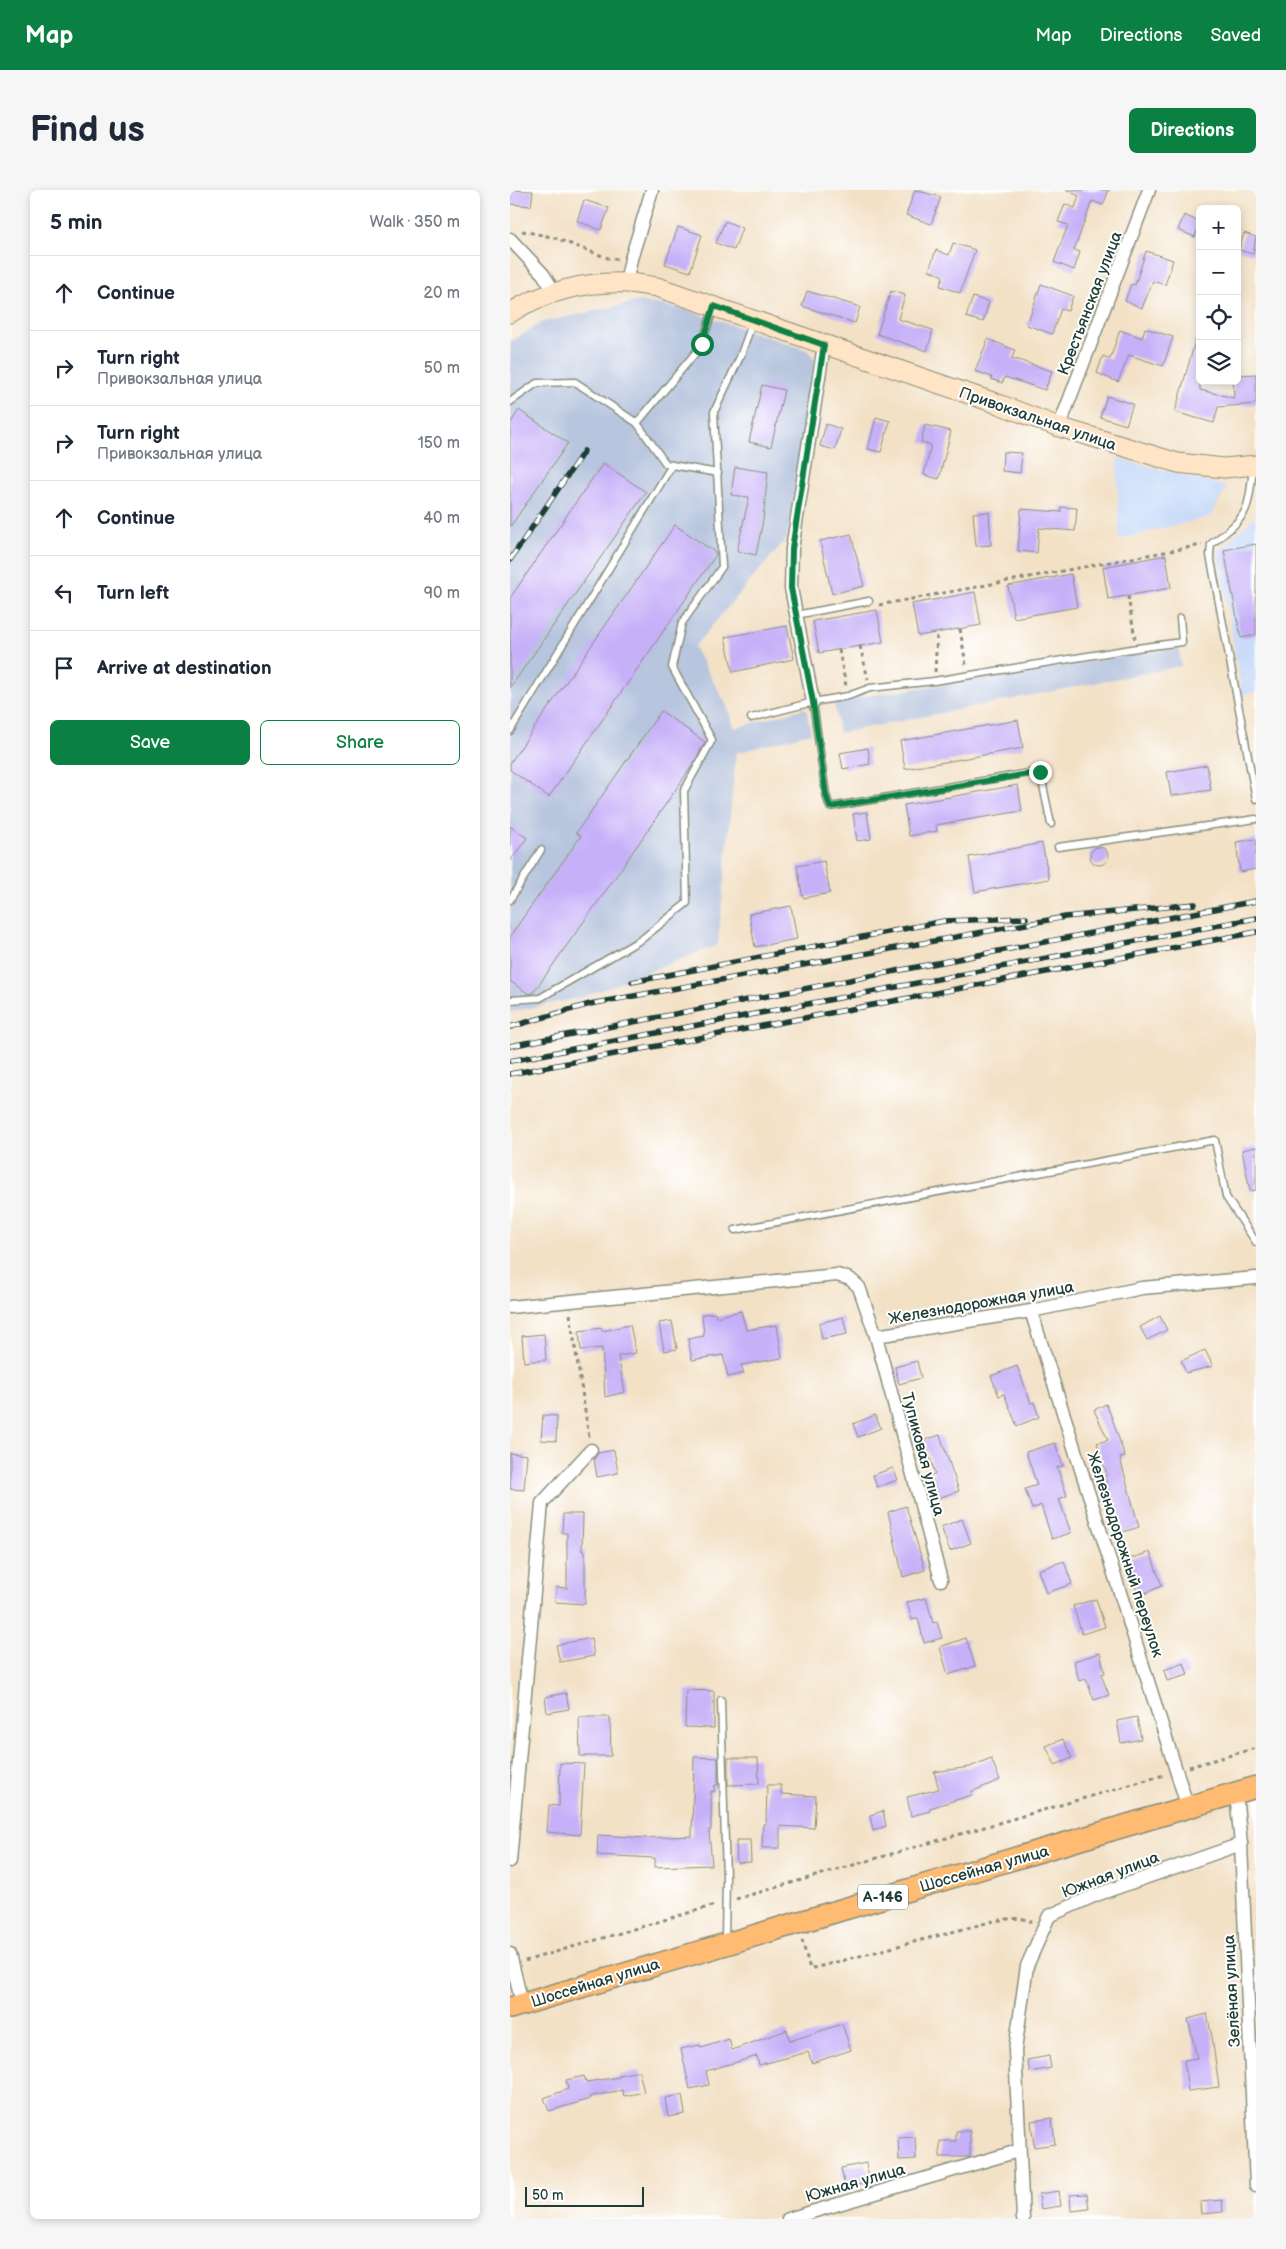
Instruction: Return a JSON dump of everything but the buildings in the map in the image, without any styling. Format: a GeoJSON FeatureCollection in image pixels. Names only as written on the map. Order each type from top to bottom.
{"type":"FeatureCollection","features":[{"type":"Feature","properties":{"kind":"highway","name":"Шоссейная улица"},"geometry":{"type":"LineString","coordinates":[[516,2006],[1256,1787]]}},
{"type":"Feature","properties":{"kind":"main road","name":"Привокзальная улица"},"geometry":{"type":"LineString","coordinates":[[510,313],[519,307],[555,293],[587,285],[626,283],[657,287],[1001,405],[1059,427],[1178,464],[1224,468],[1254,465]]}},
{"type":"Feature","properties":{"kind":"street"},"geometry":{"type":"LineString","coordinates":[[626,283],[630,259],[652,190]]}},
{"type":"Feature","properties":{"kind":"street","name":"Крестьянская улица"},"geometry":{"type":"LineString","coordinates":[[1059,427],[1149,190]]}},
{"type":"Feature","properties":{"kind":"street"},"geometry":{"type":"LineString","coordinates":[[514,234],[555,293]]}},
{"type":"Feature","properties":{"kind":"street"},"geometry":{"type":"LineString","coordinates":[[813,702],[791,588],[792,549],[824,345]]}},
{"type":"Feature","properties":{"kind":"street","name":"Железнодорожная улица"},"geometry":{"type":"LineString","coordinates":[[510,1307],[837,1274],[850,1278],[859,1287],[876,1336],[1031,1311],[1142,1288],[1256,1278]]}},
{"type":"Feature","properties":{"kind":"street","name":"Железнодорожный переулок"},"geometry":{"type":"LineString","coordinates":[[1031,1311],[1178,1770],[1188,1808]]}},
{"type":"Feature","properties":{"kind":"street","name":"Тупиковая улица"},"geometry":{"type":"LineString","coordinates":[[876,1336],[941,1580]]}},
{"type":"Feature","properties":{"kind":"street"},"geometry":{"type":"LineString","coordinates":[[510,1862],[542,1503],[591,1450]]}},
{"type":"Feature","properties":{"kind":"street","name":"Зелёная улица"},"geometry":{"type":"LineString","coordinates":[[1236,1794],[1241,1844],[1256,2186]]}},
{"type":"Feature","properties":{"kind":"street","name":"Южная улица"},"geometry":{"type":"LineString","coordinates":[[1023,2219],[1018,2151],[1015,2050],[1026,1966],[1049,1916],[1096,1895],[1241,1844]]}},
{"type":"Feature","properties":{"kind":"street"},"geometry":{"type":"LineString","coordinates":[[511,1959],[516,2006]]}},
{"type":"Feature","properties":{"kind":"street","name":"Южная улица"},"geometry":{"type":"LineString","coordinates":[[788,2219],[1018,2151]]}},
{"type":"Feature","properties":{"kind":"lane"},"geometry":{"type":"LineString","coordinates":[[638,423],[702,344],[714,306]]}},
{"type":"Feature","properties":{"kind":"lane"},"geometry":{"type":"LineString","coordinates":[[510,1000],[540,998],[642,938],[687,903],[684,791],[712,740],[672,667],[682,623],[722,567],[714,412],[740,357],[753,319]]}},
{"type":"Feature","properties":{"kind":"lane"},"geometry":{"type":"LineString","coordinates":[[510,402],[537,383],[574,382],[638,423],[666,464],[718,473]]}},
{"type":"Feature","properties":{"kind":"lane"},"geometry":{"type":"LineString","coordinates":[[510,731],[672,465]]}},
{"type":"Feature","properties":{"kind":"lane"},"geometry":{"type":"LineString","coordinates":[[1254,465],[1249,505],[1239,521],[1211,544],[1210,555],[1256,799]]}},
{"type":"Feature","properties":{"kind":"lane"},"geometry":{"type":"LineString","coordinates":[[796,615],[869,601]]}},
{"type":"Feature","properties":{"kind":"lane"},"geometry":{"type":"LineString","coordinates":[[751,718],[813,702],[848,696],[870,688],[934,681],[1182,642],[1180,618]]}},
{"type":"Feature","properties":{"kind":"lane"},"geometry":{"type":"LineString","coordinates":[[813,702],[826,795],[830,807],[1040,772],[1051,824]]}},
{"type":"Feature","properties":{"kind":"lane"},"geometry":{"type":"LineString","coordinates":[[1058,847],[1256,819]]}},
{"type":"Feature","properties":{"kind":"lane"},"geometry":{"type":"LineString","coordinates":[[510,900],[541,850]]}},
{"type":"Feature","properties":{"kind":"lane"},"geometry":{"type":"LineString","coordinates":[[735,1230],[1215,1140],[1226,1197],[1256,1242]]}},
{"type":"Feature","properties":{"kind":"lane"},"geometry":{"type":"LineString","coordinates":[[721,1700],[726,1902],[725,1944]]}},
{"type":"Feature","properties":{"kind":"path"},"geometry":{"type":"LineString","coordinates":[[514,234],[552,237],[608,258],[630,259]]}},
{"type":"Feature","properties":{"kind":"path"},"geometry":{"type":"LineString","coordinates":[[869,601],[877,605],[1211,544]]}},
{"type":"Feature","properties":{"kind":"path"},"geometry":{"type":"LineString","coordinates":[[1128,596],[1137,648]]}},
{"type":"Feature","properties":{"kind":"path"},"geometry":{"type":"LineString","coordinates":[[960,629],[968,675]]}},
{"type":"Feature","properties":{"kind":"path"},"geometry":{"type":"LineString","coordinates":[[934,681],[936,633]]}},
{"type":"Feature","properties":{"kind":"path"},"geometry":{"type":"LineString","coordinates":[[860,646],[870,688]]}},
{"type":"Feature","properties":{"kind":"path"},"geometry":{"type":"LineString","coordinates":[[839,650],[848,696]]}},
{"type":"Feature","properties":{"kind":"path"},"geometry":{"type":"LineString","coordinates":[[568,1302],[591,1450]]}},
{"type":"Feature","properties":{"kind":"path"},"geometry":{"type":"LineString","coordinates":[[511,1959],[726,1902],[1256,1748]]}},
{"type":"Feature","properties":{"kind":"path"},"geometry":{"type":"LineString","coordinates":[[802,1940],[810,1969],[1011,1918],[1026,1919],[1043,1930]]}},
{"type":"Feature","properties":{"kind":"shaded area"},"geometry":{"type":"Polygon","coordinates":[[[640,301],[687,310],[809,351],[815,360],[787,538],[694,647],[726,704],[734,728],[806,708],[811,733],[736,753],[718,945],[583,997],[510,1012],[510,342],[543,322],[640,301]]]}},
{"type":"Feature","properties":{"kind":"shaded area"},"geometry":{"type":"Polygon","coordinates":[[[1117,458],[1227,487],[1210,517],[1119,539],[1117,458]]]}},
{"type":"Feature","properties":{"kind":"shaded area"},"geometry":{"type":"Polygon","coordinates":[[[1256,516],[1256,692],[1242,695],[1218,551],[1256,516]]]}},
{"type":"Feature","properties":{"kind":"shaded area"},"geometry":{"type":"Polygon","coordinates":[[[1179,648],[1181,666],[839,733],[834,701],[1179,648]]]}},
{"type":"Feature","properties":{"kind":"railway"},"geometry":{"type":"LineString","coordinates":[[510,560],[584,451]]}},
{"type":"Feature","properties":{"kind":"railway"},"geometry":{"type":"LineString","coordinates":[[510,1046],[1256,901]]}},
{"type":"Feature","properties":{"kind":"railway"},"geometry":{"type":"LineString","coordinates":[[510,1027],[590,1004],[1065,917],[1195,904]]}},
{"type":"Feature","properties":{"kind":"railway"},"geometry":{"type":"LineString","coordinates":[[632,982],[944,921],[1026,918]]}},
{"type":"Feature","properties":{"kind":"railway"},"geometry":{"type":"LineString","coordinates":[[510,1061],[1256,918]]}},
{"type":"Feature","properties":{"kind":"railway"},"geometry":{"type":"LineString","coordinates":[[510,1074],[1256,932]]}},
{"type":"Feature","properties":{"kind":"route"},"geometry":{"type":"LineString","coordinates":[[702,344],[714,306],[824,345],[792,549],[791,588],[813,702],[826,795],[830,807],[1040,772]]}}]}
